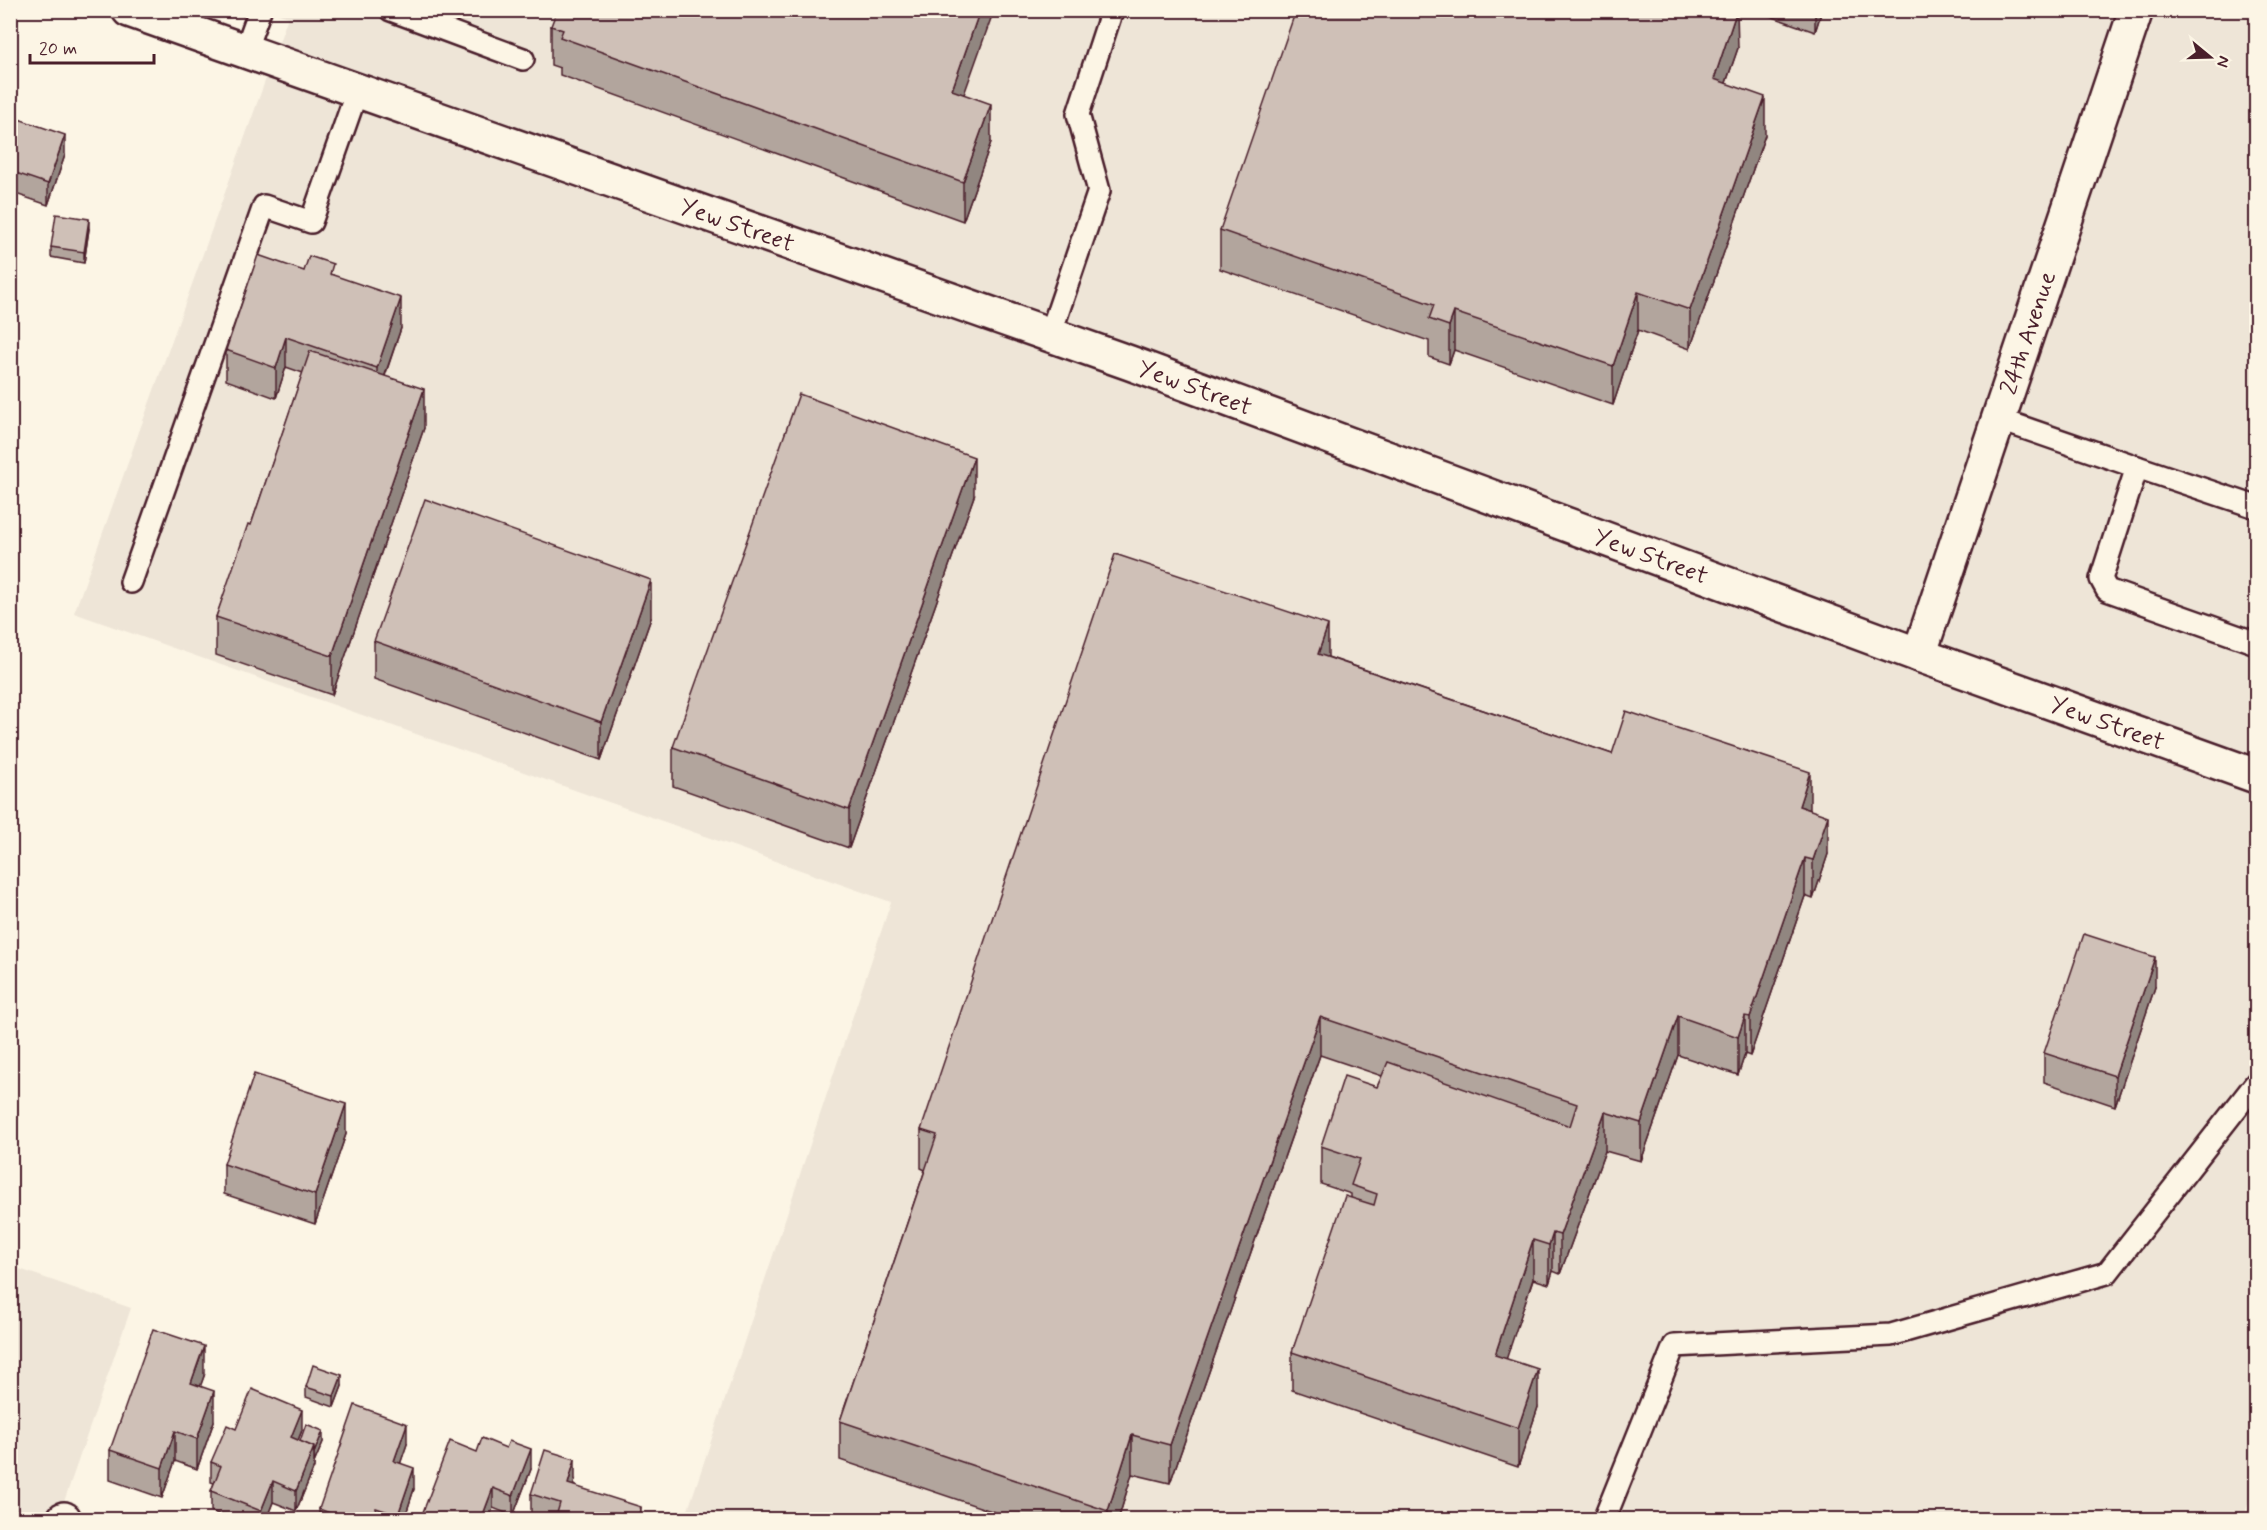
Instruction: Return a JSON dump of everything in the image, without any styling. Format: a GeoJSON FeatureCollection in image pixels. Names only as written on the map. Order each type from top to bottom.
{"type":"FeatureCollection","features":[{"type":"Feature","properties":{"kind":"street","name":"Yew Street"},"geometry":{"type":"LineString","coordinates":[[129,10],[1050,335],[1919,655],[2256,776]]}},
{"type":"Feature","properties":{"kind":"street","name":"24th Avenue"},"geometry":{"type":"LineString","coordinates":[[1919,655],[2136,10]]}},
{"type":"Feature","properties":{"kind":"lane"},"geometry":{"type":"LineString","coordinates":[[245,51],[260,10]]}},
{"type":"Feature","properties":{"kind":"lane"},"geometry":{"type":"LineString","coordinates":[[391,10],[523,59]]}},
{"type":"Feature","properties":{"kind":"lane"},"geometry":{"type":"LineString","coordinates":[[1050,335],[1099,191],[1078,114],[1112,10]]}},
{"type":"Feature","properties":{"kind":"lane"},"geometry":{"type":"LineString","coordinates":[[130,582],[264,206],[311,222],[357,91]]}},
{"type":"Feature","properties":{"kind":"lane"},"geometry":{"type":"LineString","coordinates":[[1998,419],[2256,507]]}},
{"type":"Feature","properties":{"kind":"lane"},"geometry":{"type":"LineString","coordinates":[[2138,467],[2101,579],[2107,590],[2256,643]]}},
{"type":"Feature","properties":{"kind":"lane"},"geometry":{"type":"LineString","coordinates":[[1604,1520],[1674,1346],[1891,1335],[2107,1273],[2256,1083]]}},
{"type":"Feature","properties":{"kind":"shaded area"},"geometry":{"type":"Polygon","coordinates":[[[271,11],[2256,11],[2256,1482],[2243,1519],[685,1519],[891,902],[74,613],[288,17],[271,11]]]}},
{"type":"Feature","properties":{"kind":"shaded area"},"geometry":{"type":"Polygon","coordinates":[[[11,1266],[131,1308],[58,1519],[11,1520],[11,1266]]]}},
{"type":"Feature","properties":{"kind":"building"},"geometry":{"type":"Polygon","coordinates":[[[557,10],[980,10],[952,90],[991,104],[963,182],[560,37],[563,30],[551,26],[557,10]]]}},
{"type":"Feature","properties":{"kind":"building"},"geometry":{"type":"Polygon","coordinates":[[[1296,10],[1737,10],[1714,79],[1765,97],[1690,310],[1638,292],[1613,366],[1454,312],[1449,326],[1429,319],[1434,305],[1220,230],[1296,10]]]}},
{"type":"Feature","properties":{"kind":"building"},"geometry":{"type":"Polygon","coordinates":[[[10,116],[65,135],[48,184],[10,171],[10,116]]]}},
{"type":"Feature","properties":{"kind":"building"},"geometry":{"type":"Polygon","coordinates":[[[56,214],[89,219],[84,252],[51,247],[56,214]]]}},
{"type":"Feature","properties":{"kind":"building"},"geometry":{"type":"Polygon","coordinates":[[[258,255],[304,271],[309,256],[333,264],[330,274],[401,298],[377,368],[286,337],[276,368],[226,350],[258,255]]]}},
{"type":"Feature","properties":{"kind":"building"},"geometry":{"type":"Polygon","coordinates":[[[310,351],[424,389],[332,656],[216,617],[248,524],[251,525],[310,351]]]}},
{"type":"Feature","properties":{"kind":"building"},"geometry":{"type":"Polygon","coordinates":[[[799,394],[974,457],[849,810],[673,747],[799,394]]]}},
{"type":"Feature","properties":{"kind":"building"},"geometry":{"type":"Polygon","coordinates":[[[425,499],[651,580],[601,722],[374,641],[425,499]]]}},
{"type":"Feature","properties":{"kind":"building"},"geometry":{"type":"Polygon","coordinates":[[[1115,554],[1328,625],[1318,654],[1612,754],[1626,711],[1810,772],[1799,806],[1828,816],[1813,860],[1805,858],[1750,1017],[1745,1016],[1738,1037],[1678,1016],[1641,1123],[1605,1112],[1560,1235],[1553,1233],[1549,1245],[1533,1240],[1495,1355],[1538,1369],[1518,1428],[1292,1352],[1345,1196],[1374,1205],[1377,1194],[1351,1185],[1360,1159],[1321,1146],[1344,1076],[1377,1087],[1388,1062],[1570,1126],[1577,1104],[1320,1017],[1170,1445],[1132,1435],[1108,1511],[840,1421],[937,1135],[921,1130],[1115,554]]]}},
{"type":"Feature","properties":{"kind":"building"},"geometry":{"type":"Polygon","coordinates":[[[2084,934],[2155,957],[2115,1076],[2044,1053],[2084,934]]]}},
{"type":"Feature","properties":{"kind":"building"},"geometry":{"type":"Polygon","coordinates":[[[254,1074],[346,1104],[315,1195],[224,1164],[254,1074]]]}},
{"type":"Feature","properties":{"kind":"building"},"geometry":{"type":"Polygon","coordinates":[[[153,1329],[204,1346],[191,1383],[214,1391],[197,1439],[175,1431],[162,1468],[110,1450],[153,1329]]]}},
{"type":"Feature","properties":{"kind":"building"},"geometry":{"type":"Polygon","coordinates":[[[313,1365],[342,1375],[334,1396],[306,1387],[313,1365]]]}},
{"type":"Feature","properties":{"kind":"building"},"geometry":{"type":"Polygon","coordinates":[[[252,1389],[302,1410],[291,1437],[314,1447],[296,1491],[273,1481],[261,1511],[211,1491],[221,1466],[211,1462],[227,1425],[236,1429],[252,1389]]]}},
{"type":"Feature","properties":{"kind":"building"},"geometry":{"type":"Polygon","coordinates":[[[355,1405],[407,1424],[394,1461],[414,1468],[398,1515],[376,1508],[372,1520],[349,1520],[319,1509],[355,1405]]]}},
{"type":"Feature","properties":{"kind":"building"},"geometry":{"type":"Polygon","coordinates":[[[306,1424],[323,1431],[314,1453],[314,1447],[300,1441],[306,1424]]]}},
{"type":"Feature","properties":{"kind":"building"},"geometry":{"type":"Polygon","coordinates":[[[482,1438],[506,1448],[509,1441],[531,1449],[513,1496],[493,1488],[481,1520],[420,1520],[450,1441],[477,1452],[482,1438]]]}},
{"type":"Feature","properties":{"kind":"building"},"geometry":{"type":"Polygon","coordinates":[[[545,1450],[575,1459],[568,1484],[641,1507],[637,1520],[555,1520],[560,1503],[531,1494],[545,1450]]]}}]}
